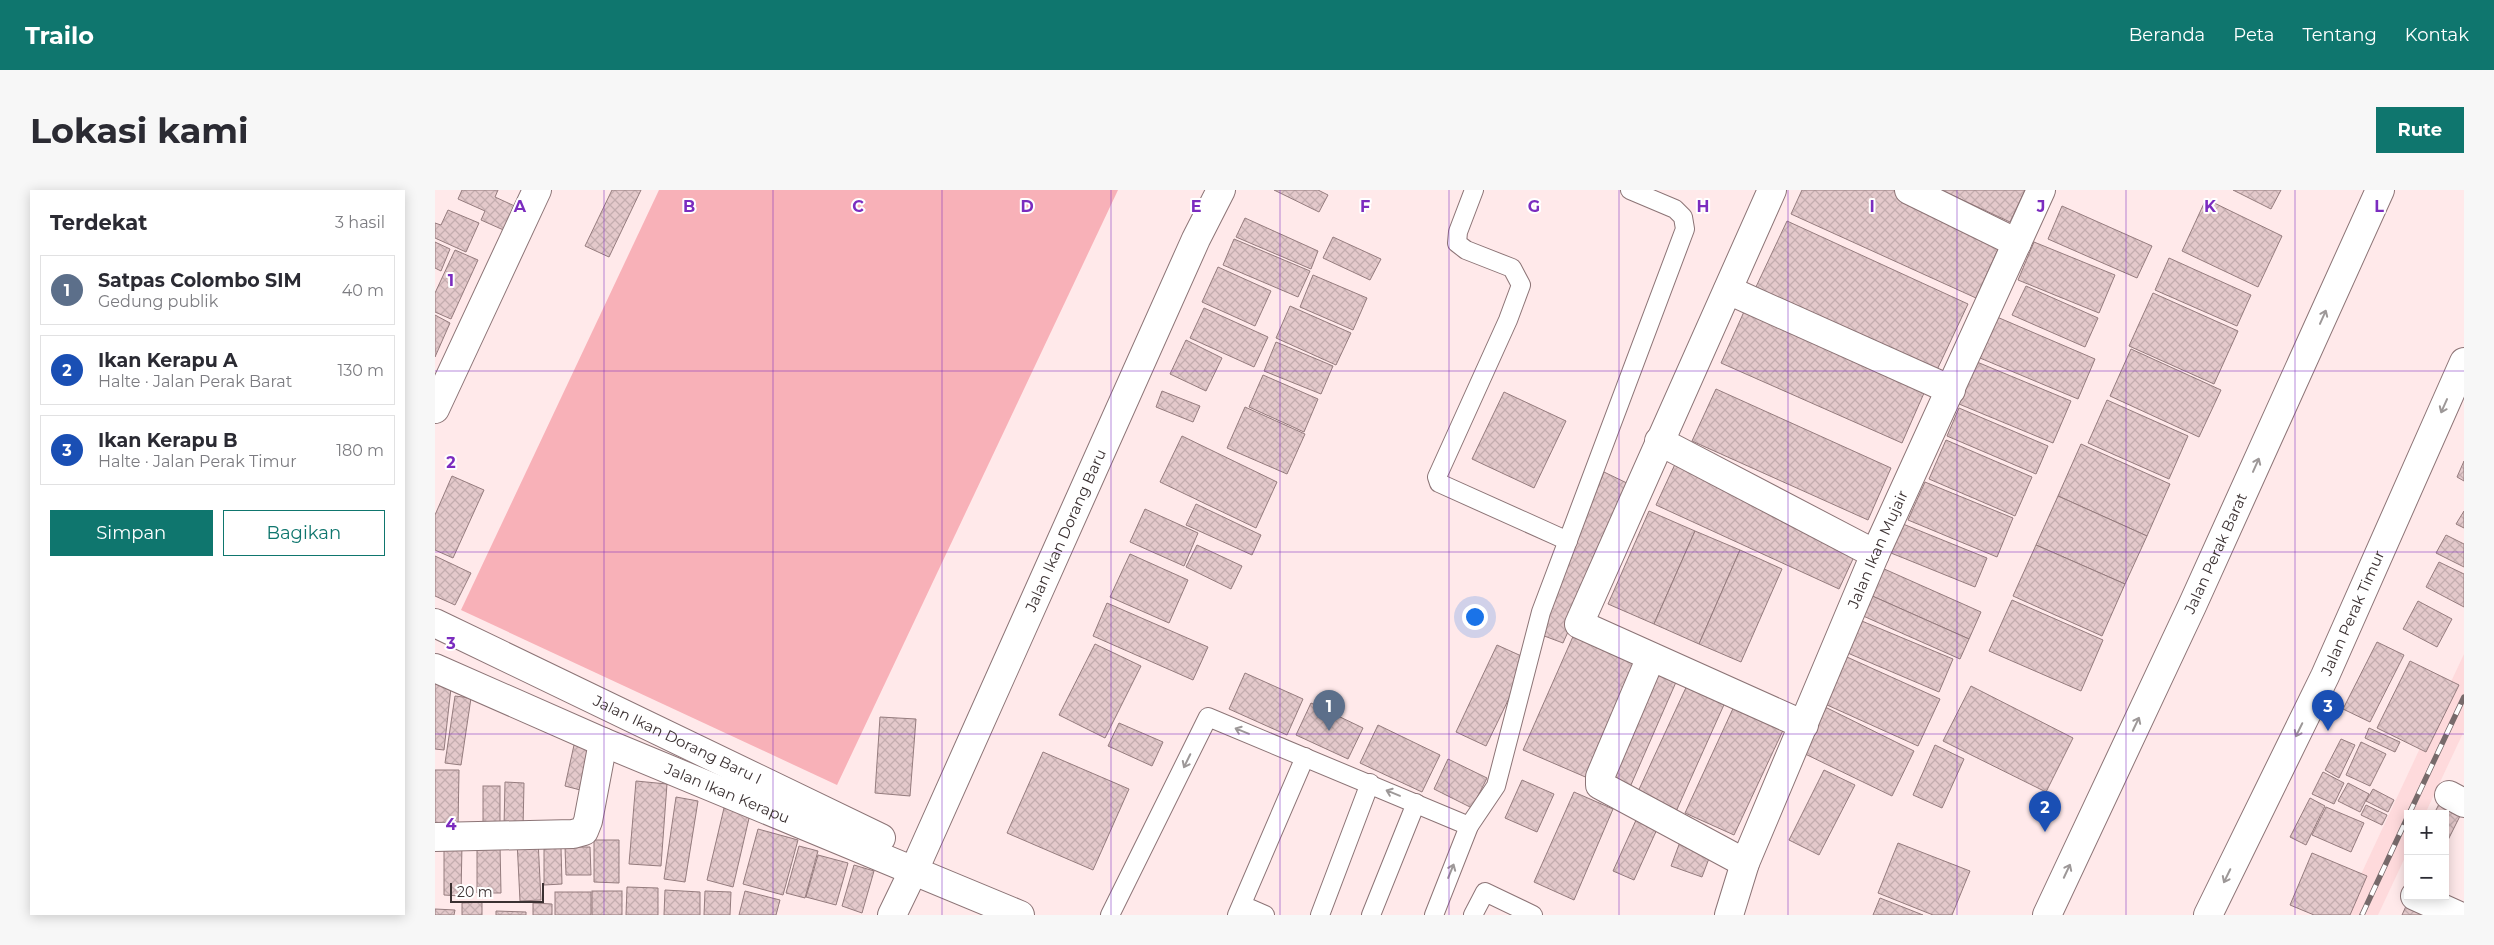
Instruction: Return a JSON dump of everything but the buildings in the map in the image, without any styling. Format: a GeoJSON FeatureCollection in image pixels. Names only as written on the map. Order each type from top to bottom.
{"type":"FeatureCollection","features":[{"type":"Feature","properties":{"kind":"main road"},"geometry":{"type":"LineString","coordinates":[[435,409],[537,190]]}},
{"type":"Feature","properties":{"kind":"main road","name":"Jalan Ikan Dorang Baru"},"geometry":{"type":"LineString","coordinates":[[892,915],[917,864],[1195,239],[1221,190]]}},
{"type":"Feature","properties":{"kind":"main road"},"geometry":{"type":"LineString","coordinates":[[1772,190],[1579,624],[1804,725]]}},
{"type":"Feature","properties":{"kind":"main road"},"geometry":{"type":"LineString","coordinates":[[1909,190],[2017,243]]}},
{"type":"Feature","properties":{"kind":"main road","name":"Jalan Ikan Mujair"},"geometry":{"type":"LineString","coordinates":[[1729,915],[1745,863],[1875,554],[2041,190]]}},
{"type":"Feature","properties":{"kind":"main road","name":"Jalan Perak Barat"},"geometry":{"type":"LineString","coordinates":[[2047,915],[2192,606],[2380,190]]}},
{"type":"Feature","properties":{"kind":"main road"},"geometry":{"type":"LineString","coordinates":[[1727,290],[1951,390]]}},
{"type":"Feature","properties":{"kind":"main road","name":"Jalan Perak Timur"},"geometry":{"type":"LineString","coordinates":[[2208,915],[2325,676],[2464,362]]}},
{"type":"Feature","properties":{"kind":"main road"},"geometry":{"type":"LineString","coordinates":[[1659,441],[1875,554]]}},
{"type":"Feature","properties":{"kind":"main road","name":"Jalan Ikan Dorang Baru I"},"geometry":{"type":"LineString","coordinates":[[435,622],[917,864]]}},
{"type":"Feature","properties":{"kind":"main road"},"geometry":{"type":"LineString","coordinates":[[1651,657],[1600,777],[1601,785],[1745,863]]}},
{"type":"Feature","properties":{"kind":"main road","name":"Jalan Ikan Kerapu"},"geometry":{"type":"LineString","coordinates":[[435,668],[603,742],[917,864],[1020,915]]}},
{"type":"Feature","properties":{"kind":"main road"},"geometry":{"type":"LineString","coordinates":[[435,837],[573,834],[584,831],[588,821],[603,742]]}},
{"type":"Feature","properties":{"kind":"main road"},"geometry":{"type":"LineString","coordinates":[[2424,900],[2457,915]]}},
{"type":"Feature","properties":{"kind":"lane"},"geometry":{"type":"LineString","coordinates":[[1474,190],[1458,232],[1457,243],[1466,250],[1512,268],[1521,285],[1508,320],[1437,477],[1439,483],[1568,541]]}},
{"type":"Feature","properties":{"kind":"lane"},"geometry":{"type":"LineString","coordinates":[[1434,915],[1469,826],[1496,786],[1541,612],[1685,229],[1683,217],[1675,209],[1631,190]]}},
{"type":"Feature","properties":{"kind":"lane"},"geometry":{"type":"LineString","coordinates":[[1110,915],[1209,717],[1416,802],[1469,826]]}},
{"type":"Feature","properties":{"kind":"lane"},"geometry":{"type":"LineString","coordinates":[[1265,915],[1239,910],[1305,757]]}},
{"type":"Feature","properties":{"kind":"lane"},"geometry":{"type":"LineString","coordinates":[[1320,915],[1370,783]]}},
{"type":"Feature","properties":{"kind":"lane"},"geometry":{"type":"LineString","coordinates":[[1371,915],[1416,802]]}},
{"type":"Feature","properties":{"kind":"lane"},"geometry":{"type":"LineString","coordinates":[[1473,915],[1485,892],[1533,915]]}},
{"type":"Feature","properties":{"kind":"shaded area"},"geometry":{"type":"Polygon","coordinates":[[[659,190],[1118,190],[837,785],[461,610],[659,190]]]}},
{"type":"Feature","properties":{"kind":"shaded area"},"geometry":{"type":"Polygon","coordinates":[[[2464,654],[2464,731],[2427,810],[2404,810],[2404,860],[2378,915],[2342,915],[2464,654]]]}},
{"type":"Feature","properties":{"kind":"railway"},"geometry":{"type":"LineString","coordinates":[[2411,810],[2464,697]]}},
{"type":"Feature","properties":{"kind":"railway"},"geometry":{"type":"LineString","coordinates":[[2362,915],[2404,825]]}},
{"type":"Feature","properties":{"kind":"place","name":"Satpas Colombo SIM"},"geometry":{"type":"Point","coordinates":[1329,731]}},
{"type":"Feature","properties":{"kind":"place","name":"Ikan Kerapu B"},"geometry":{"type":"Point","coordinates":[2328,731]}},
{"type":"Feature","properties":{"kind":"place","name":"Ikan Kerapu A"},"geometry":{"type":"Point","coordinates":[2045,832]}}]}
